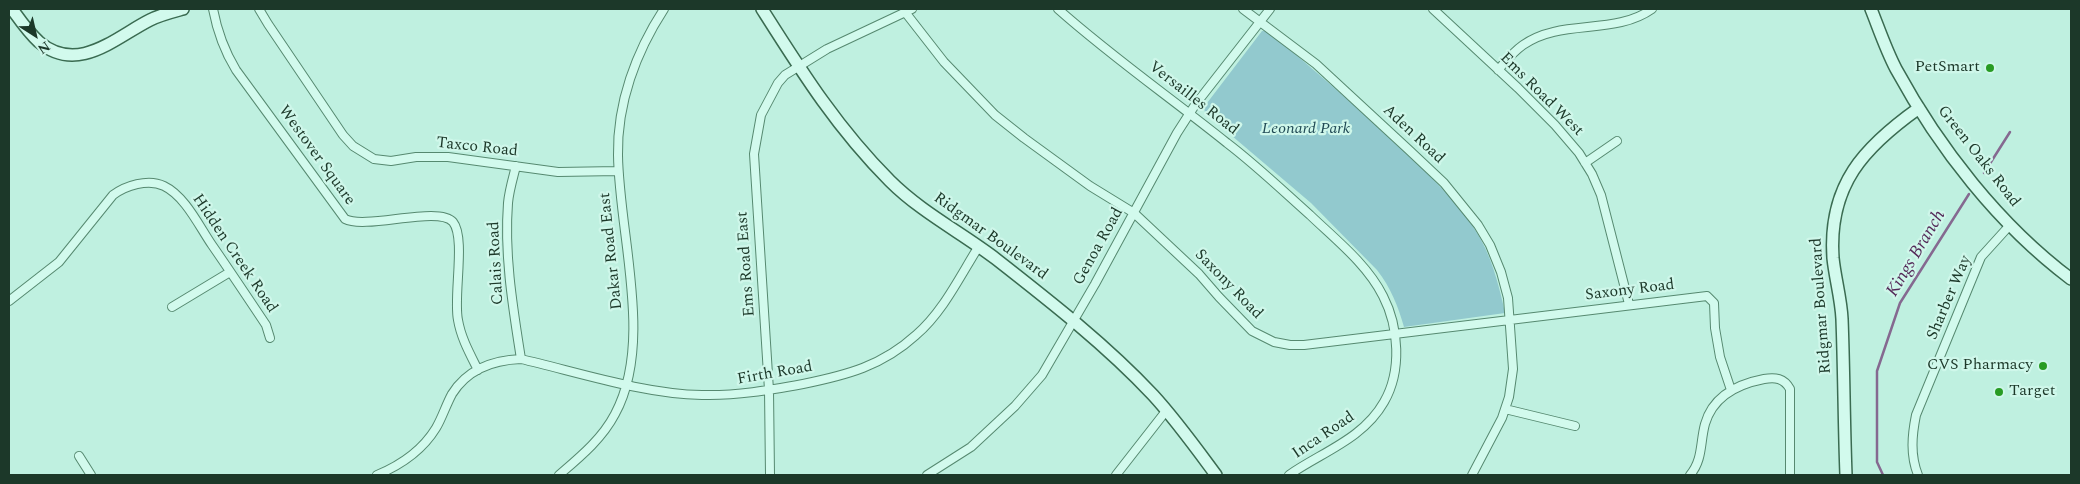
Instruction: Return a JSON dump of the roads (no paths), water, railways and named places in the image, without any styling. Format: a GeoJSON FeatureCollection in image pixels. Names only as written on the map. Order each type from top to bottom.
{"type":"FeatureCollection","features":[{"type":"Feature","properties":{"kind":"street"},"geometry":{"type":"LineString","coordinates":[[12,9],[32,36],[40,43],[57,51],[82,54],[96,51],[109,45],[150,20],[183,9]]}},
{"type":"Feature","properties":{"kind":"street","name":"Westover Square"},"geometry":{"type":"LineString","coordinates":[[214,9],[215,21],[229,59],[346,219],[352,223],[397,218],[445,216],[454,223],[458,236],[459,262],[455,302],[458,322],[468,351],[478,370]]}},
{"type":"Feature","properties":{"kind":"street","name":"Taxco Road"},"geometry":{"type":"LineString","coordinates":[[259,9],[343,135],[361,153],[374,159],[390,161],[416,157],[448,157],[558,172],[618,172]]}},
{"type":"Feature","properties":{"kind":"street","name":"Dakar Road East"},"geometry":{"type":"LineString","coordinates":[[559,475],[596,442],[615,414],[628,384],[634,347],[618,172],[621,115],[629,82],[649,32],[664,9]]}},
{"type":"Feature","properties":{"kind":"street","name":"Ridgmar Boulevard"},"geometry":{"type":"LineString","coordinates":[[762,9],[835,120],[890,181],[908,197],[979,246],[1074,320],[1153,395],[1216,475]]}},
{"type":"Feature","properties":{"kind":"street","name":"Versailles Road"},"geometry":{"type":"LineString","coordinates":[[1058,9],[1089,37],[1229,144],[1335,239],[1373,279],[1390,312],[1396,334]]}},
{"type":"Feature","properties":{"kind":"street","name":"Aden Road"},"geometry":{"type":"LineString","coordinates":[[1243,9],[1316,64],[1444,183],[1478,225],[1490,245],[1501,272],[1508,298],[1513,369],[1505,409],[1493,439],[1472,475]]}},
{"type":"Feature","properties":{"kind":"street","name":"Genoa Road"},"geometry":{"type":"LineString","coordinates":[[927,475],[971,447],[1026,395],[1042,375],[1189,113],[1270,9]]}},
{"type":"Feature","properties":{"kind":"street","name":"Ems Road West"},"geometry":{"type":"LineString","coordinates":[[1433,9],[1555,125],[1585,163],[1601,195],[1629,304]]}},
{"type":"Feature","properties":{"kind":"street"},"geometry":{"type":"LineString","coordinates":[[1498,70],[1513,52],[1537,37],[1550,33],[1627,22],[1642,16],[1652,9]]}},
{"type":"Feature","properties":{"kind":"street"},"geometry":{"type":"LineString","coordinates":[[799,66],[827,49],[909,10]]}},
{"type":"Feature","properties":{"kind":"street","name":"Saxony Road"},"geometry":{"type":"LineString","coordinates":[[909,10],[944,62],[995,115],[1083,180],[1134,213],[1199,274],[1242,322],[1260,336],[1290,346],[1629,304],[1667,301],[1699,295],[1710,298],[1714,303],[1715,328],[1720,357],[1731,390]]}},
{"type":"Feature","properties":{"kind":"street","name":"Green Oaks Road"},"geometry":{"type":"LineString","coordinates":[[1875,10],[1896,68],[1943,144],[2010,225],[2040,254],[2071,279]]}},
{"type":"Feature","properties":{"kind":"street","name":"Ems Road East"},"geometry":{"type":"LineString","coordinates":[[770,475],[770,390],[754,154],[756,131],[766,102],[778,83],[799,66]]}},
{"type":"Feature","properties":{"kind":"street","name":"Ridgmar Boulevard"},"geometry":{"type":"LineString","coordinates":[[1846,475],[1842,316],[1834,260],[1834,219],[1846,186],[1862,156],[1882,136],[1919,108]]}},
{"type":"Feature","properties":{"kind":"street"},"geometry":{"type":"LineString","coordinates":[[1585,163],[1618,142]]}},
{"type":"Feature","properties":{"kind":"street","name":"Calais Road"},"geometry":{"type":"LineString","coordinates":[[516,166],[508,201],[507,222],[511,288],[521,359]]}},
{"type":"Feature","properties":{"kind":"street","name":"Hidden Creek Road"},"geometry":{"type":"LineString","coordinates":[[9,301],[59,262],[112,195],[121,189],[134,185],[156,184],[172,191],[196,220],[266,325],[270,338]]}},
{"type":"Feature","properties":{"kind":"street","name":"Sharber Way"},"geometry":{"type":"LineString","coordinates":[[1918,475],[1915,468],[1912,439],[1916,415],[1981,257],[2010,225]]}},
{"type":"Feature","properties":{"kind":"street","name":"Firth Road"},"geometry":{"type":"LineString","coordinates":[[521,359],[664,392],[701,396],[732,395],[770,390],[854,373],[889,355],[917,335],[932,319],[979,246]]}},
{"type":"Feature","properties":{"kind":"street"},"geometry":{"type":"LineString","coordinates":[[172,307],[230,272]]}},
{"type":"Feature","properties":{"kind":"street","name":"Inca Road"},"geometry":{"type":"LineString","coordinates":[[1289,475],[1351,438],[1385,401],[1392,382],[1396,334]]}},
{"type":"Feature","properties":{"kind":"street"},"geometry":{"type":"LineString","coordinates":[[377,475],[406,460],[421,448],[436,429],[452,395],[461,382],[489,364],[521,359]]}},
{"type":"Feature","properties":{"kind":"street"},"geometry":{"type":"LineString","coordinates":[[1690,475],[1699,462],[1705,423],[1723,396],[1746,383],[1779,378],[1788,384],[1790,389],[1790,475]]}},
{"type":"Feature","properties":{"kind":"street"},"geometry":{"type":"LineString","coordinates":[[1505,409],[1575,426]]}},
{"type":"Feature","properties":{"kind":"street"},"geometry":{"type":"LineString","coordinates":[[1116,475],[1166,411]]}},
{"type":"Feature","properties":{"kind":"street"},"geometry":{"type":"LineString","coordinates":[[79,456],[91,475]]}},
{"type":"Feature","properties":{"kind":"waterway","name":"Kings Branch"},"geometry":{"type":"LineString","coordinates":[[1984,173],[2010,132]]}},
{"type":"Feature","properties":{"kind":"waterway","name":"Kings Branch"},"geometry":{"type":"LineString","coordinates":[[1883,475],[1877,462],[1877,371],[1900,303],[1969,194]]}},
{"type":"Feature","properties":{"kind":"place","name":"PetSmart"},"geometry":{"type":"Point","coordinates":[1990,68]}},
{"type":"Feature","properties":{"kind":"place","name":"CVS Pharmacy"},"geometry":{"type":"Point","coordinates":[2043,366]}},
{"type":"Feature","properties":{"kind":"place","name":"Target"},"geometry":{"type":"Point","coordinates":[1999,392]}},
{"type":"Feature","properties":{"kind":"park label","name":"Leonard Park"},"geometry":{"type":"Point","coordinates":[1306,130]}}]}
